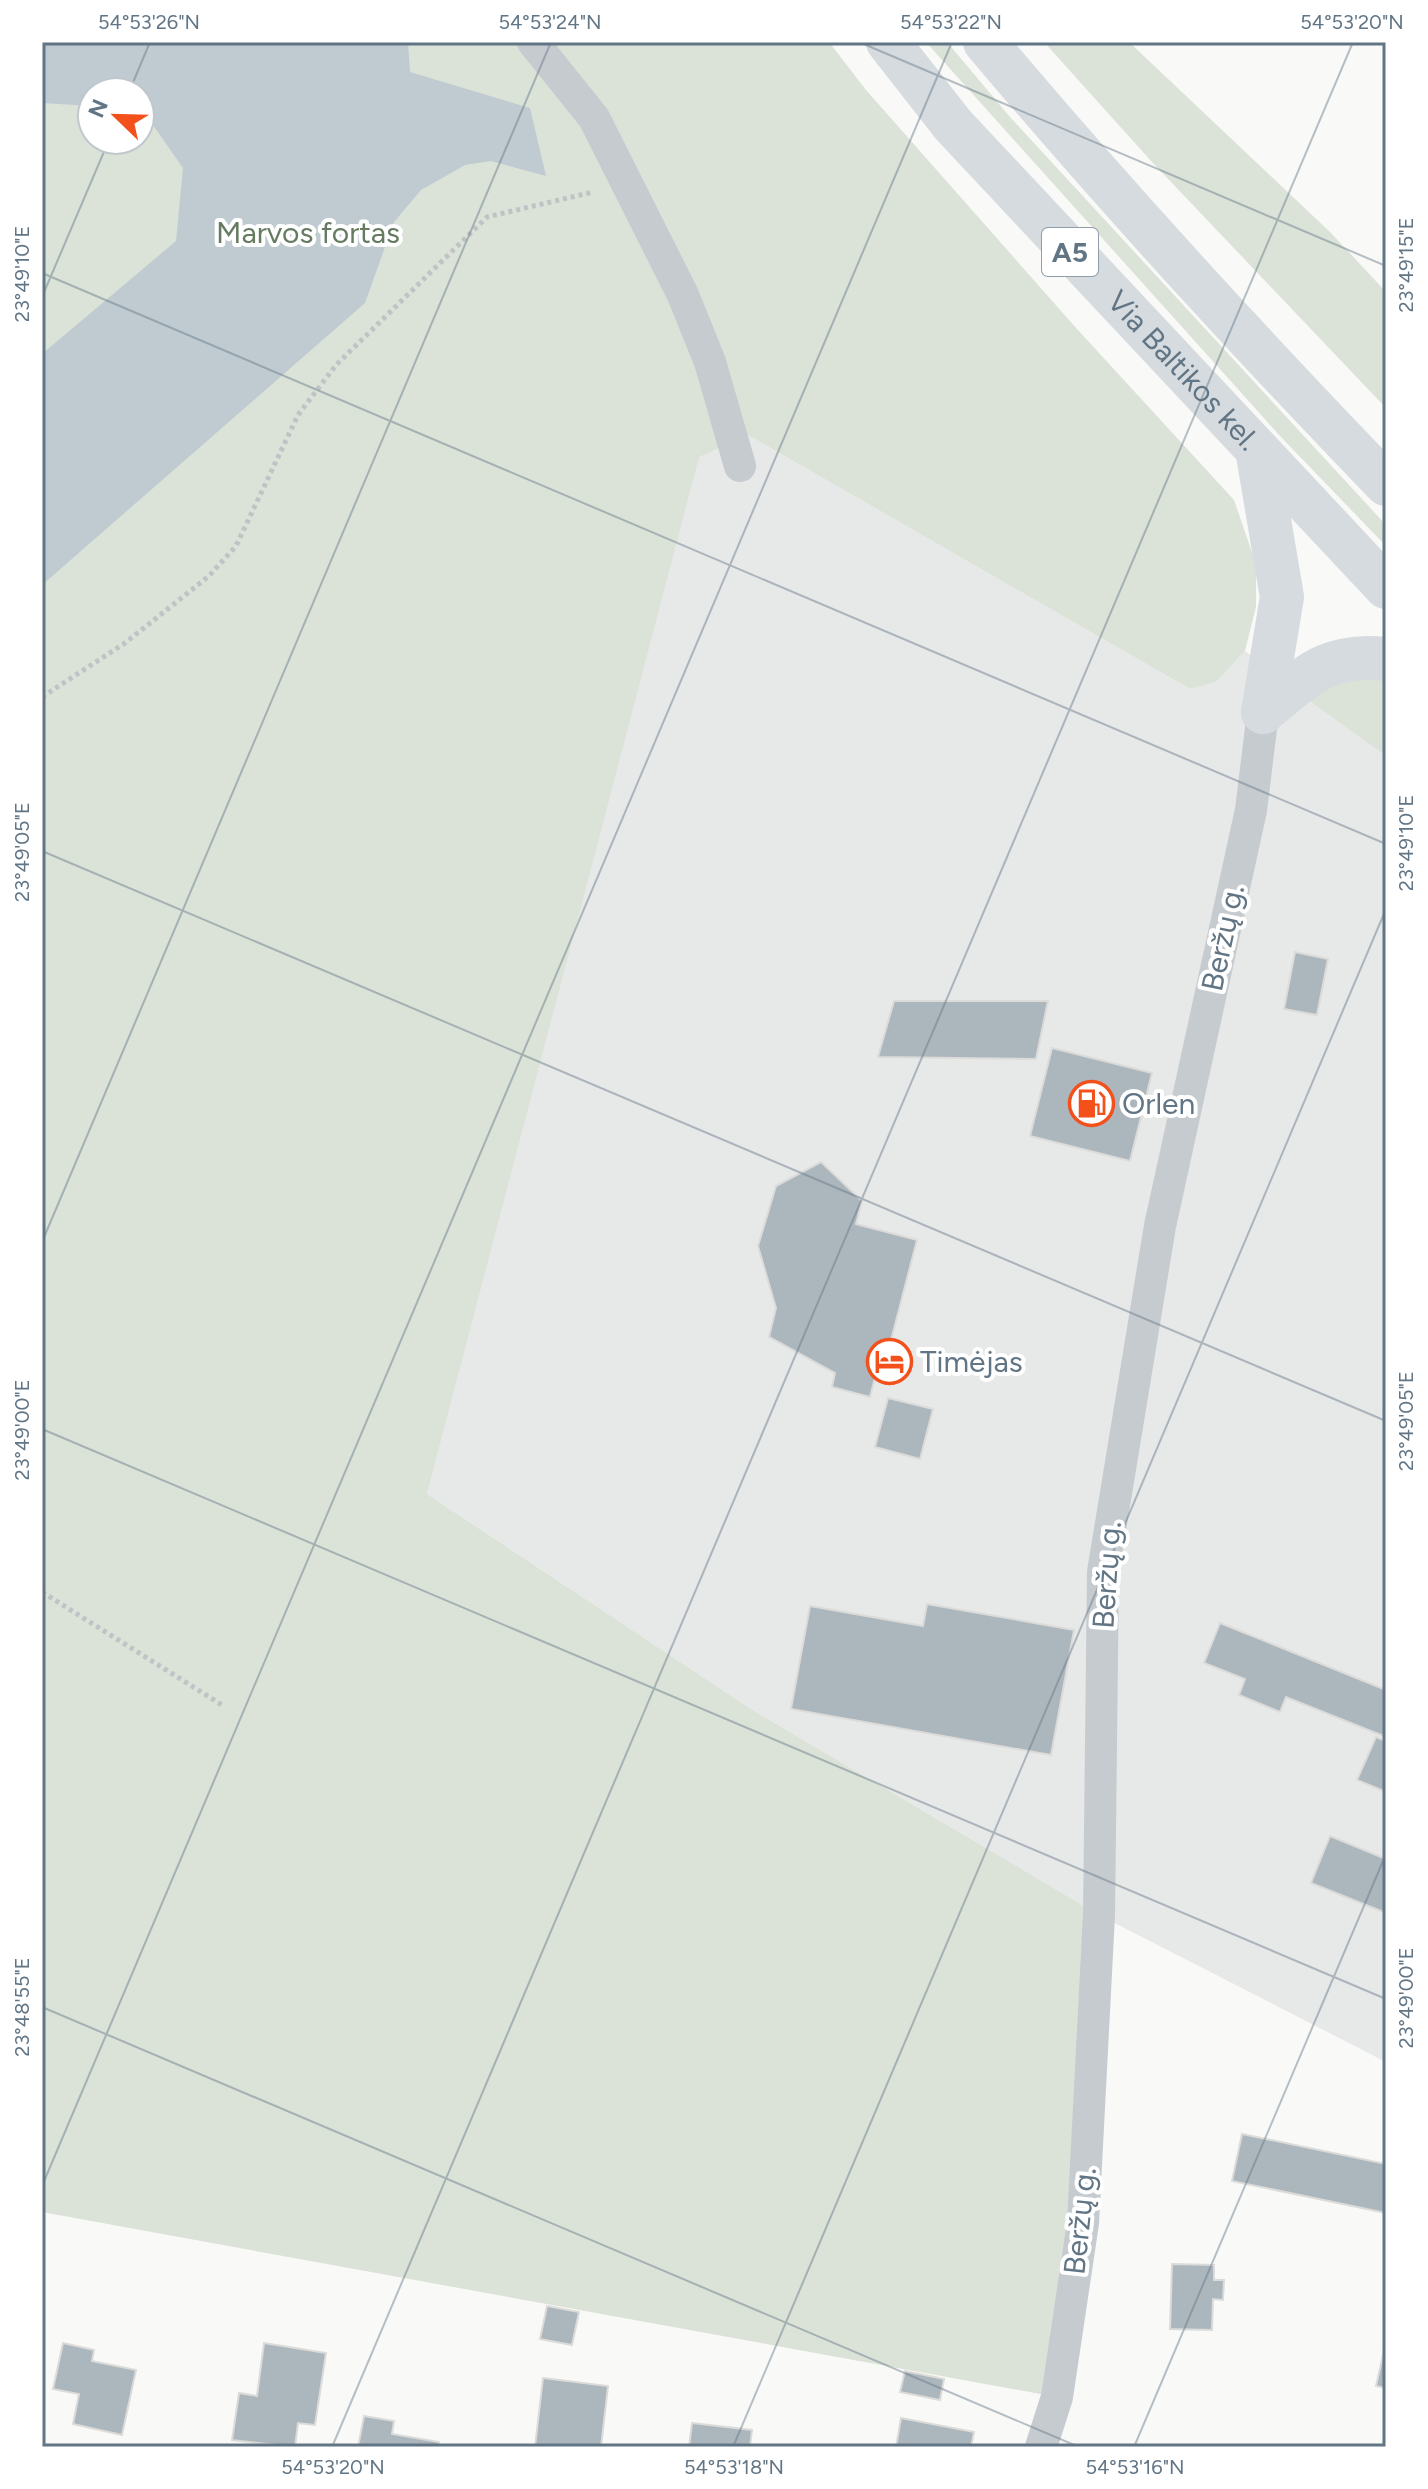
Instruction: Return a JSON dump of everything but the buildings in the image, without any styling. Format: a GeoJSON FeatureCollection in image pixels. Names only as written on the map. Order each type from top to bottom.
{"type":"FeatureCollection","features":[{"type":"Feature","properties":{"kind":"highway","name":"Via Baltikos kel."},"geometry":{"type":"LineString","coordinates":[[888,42],[953,125],[1258,455],[1386,587]]}},
{"type":"Feature","properties":{"kind":"highway","name":"A5"},"geometry":{"type":"LineString","coordinates":[[985,42],[1061,133],[1280,375],[1386,484]]}},
{"type":"Feature","properties":{"kind":"highway"},"geometry":{"type":"LineString","coordinates":[[1258,455],[1278,553],[1282,597],[1263,712]]}},
{"type":"Feature","properties":{"kind":"highway"},"geometry":{"type":"LineString","coordinates":[[1263,712],[1319,666],[1356,655],[1386,659]]}},
{"type":"Feature","properties":{"kind":"street"},"geometry":{"type":"LineString","coordinates":[[533,42],[594,118],[683,295],[710,362],[740,466]]}},
{"type":"Feature","properties":{"kind":"street","name":"Beržų g."},"geometry":{"type":"LineString","coordinates":[[1041,2447],[1057,2397],[1083,2223],[1099,1915],[1103,1572],[1160,1226],[1251,810],[1263,712]]}},
{"type":"Feature","properties":{"kind":"path"},"geometry":{"type":"LineString","coordinates":[[42,697],[125,643],[209,576],[236,546],[298,415],[336,365],[487,217],[627,184]]}},
{"type":"Feature","properties":{"kind":"path"},"geometry":{"type":"LineString","coordinates":[[42,1592],[222,1705]]}},
{"type":"Feature","properties":{"kind":"shaded area"},"geometry":{"type":"Polygon","coordinates":[[[42,42],[408,42],[410,72],[530,108],[546,176],[491,161],[465,165],[421,190],[394,222],[365,303],[42,585],[42,354],[176,241],[183,168],[156,129],[156,76],[76,76],[76,105],[42,103],[42,42]]]}},
{"type":"Feature","properties":{"kind":"shaded area"},"geometry":{"type":"Polygon","coordinates":[[[748,435],[1190,689],[1216,682],[1245,651],[1386,756],[1386,2062],[1099,1915],[751,1709],[427,1494],[698,457],[748,435]]]}},
{"type":"Feature","properties":{"kind":"green space","name":"Marvos fortas"},"geometry":{"type":"Polygon","coordinates":[[[42,42],[829,42],[866,90],[1077,329],[1234,500],[1256,564],[1256,607],[1245,651],[1216,682],[1190,689],[748,435],[699,457],[427,1494],[751,1709],[1099,1915],[1057,2397],[42,2212],[42,42]]]}},
{"type":"Feature","properties":{"kind":"green space"},"geometry":{"type":"Polygon","coordinates":[[[926,42],[947,42],[1010,117],[1386,525],[1386,546],[1280,436],[926,42]]]}},
{"type":"Feature","properties":{"kind":"green space"},"geometry":{"type":"Polygon","coordinates":[[[1044,42],[1129,42],[1331,233],[1386,292],[1386,408],[1152,162],[1044,42]]]}},
{"type":"Feature","properties":{"kind":"green space"},"geometry":{"type":"Polygon","coordinates":[[[1337,677],[1386,679],[1386,756],[1306,698],[1337,677]]]}},
{"type":"Feature","properties":{"kind":"place","name":"Orlen"},"geometry":{"type":"Point","coordinates":[1091,1104]}},
{"type":"Feature","properties":{"kind":"place","name":"Timėjas"},"geometry":{"type":"Point","coordinates":[889,1362]}}]}
